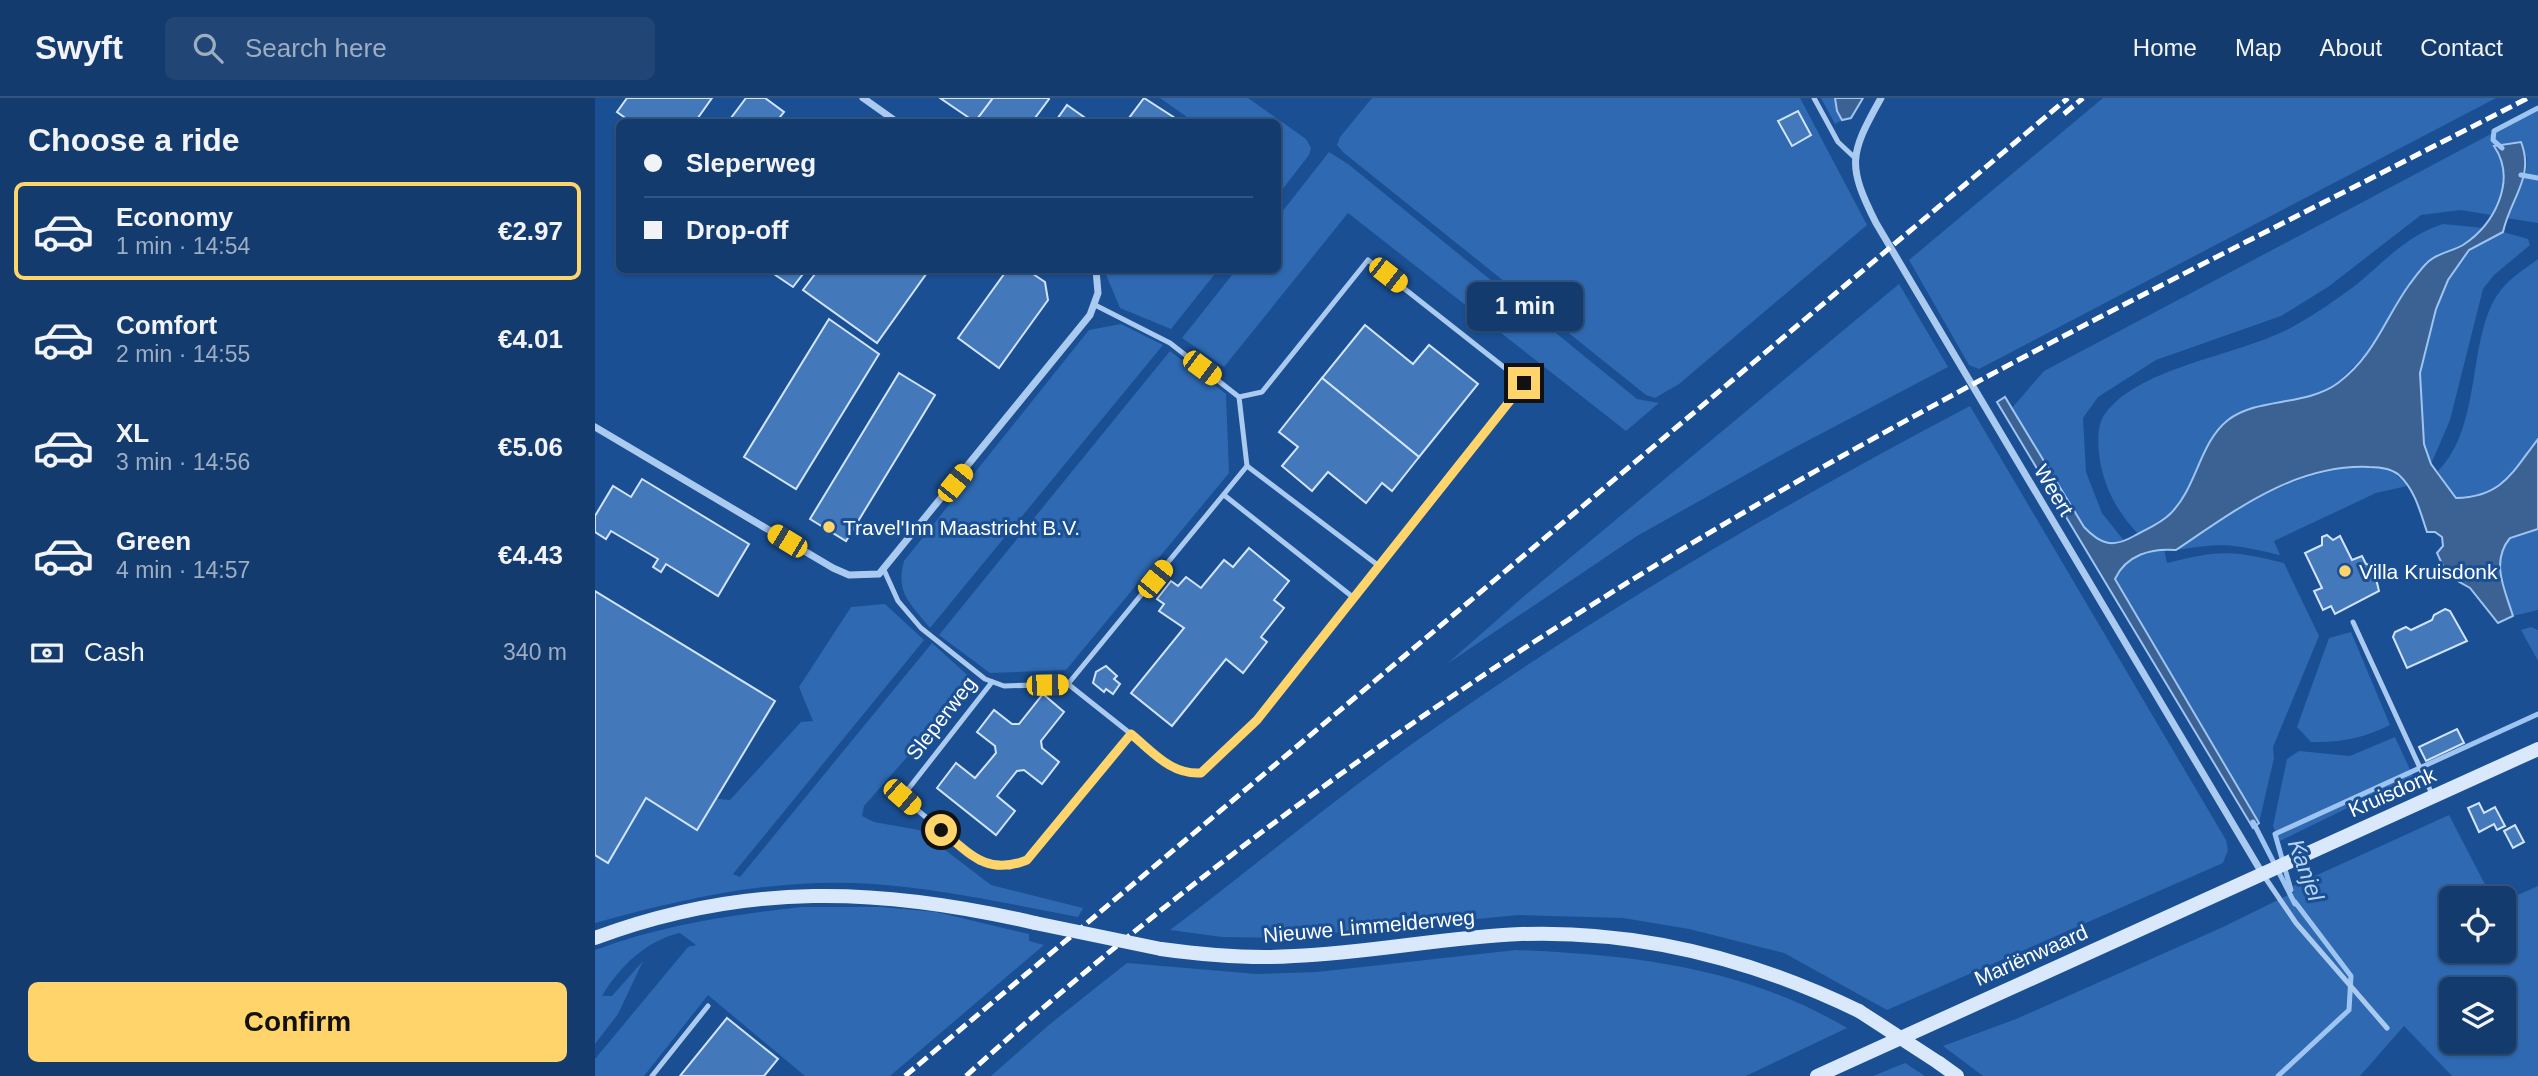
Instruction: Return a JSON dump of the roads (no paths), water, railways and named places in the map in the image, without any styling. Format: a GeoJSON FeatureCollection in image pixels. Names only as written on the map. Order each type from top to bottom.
{"type":"FeatureCollection","features":[{"type":"Feature","properties":{"kind":"street"},"geometry":{"type":"LineString","coordinates":[[863,98],[893,119]]}},
{"type":"Feature","properties":{"kind":"street","name":"Weert"},"geometry":{"type":"LineString","coordinates":[[1881,98],[1863,129],[1854,157],[1859,189],[1876,223],[2262,873]]}},
{"type":"Feature","properties":{"kind":"street"},"geometry":{"type":"LineString","coordinates":[[595,427],[833,568],[849,575],[865,576],[884,570],[1095,305],[1098,293],[1096,273]]}},
{"type":"Feature","properties":{"kind":"street","name":"Kruisdonk"},"geometry":{"type":"LineString","coordinates":[[2262,873],[2538,749]]}},
{"type":"Feature","properties":{"kind":"street","name":"Mariënwaard"},"geometry":{"type":"LineString","coordinates":[[1817,1076],[2262,873]]}},
{"type":"Feature","properties":{"kind":"street","name":"Nieuwe Limmelderweg"},"geometry":{"type":"LineString","coordinates":[[595,938],[685,910],[802,894],[908,899],[1161,949],[1231,956],[1293,957],[1494,936],[1567,934],[1613,937],[1728,958],[1796,982],[1859,1011],[1957,1076]]}},
{"type":"Feature","properties":{"kind":"lane"},"geometry":{"type":"LineString","coordinates":[[1814,98],[1838,142],[1854,157]]}},
{"type":"Feature","properties":{"kind":"lane"},"geometry":{"type":"LineString","coordinates":[[1095,305],[1170,343],[1239,397],[1247,466],[1068,684],[1174,769],[1185,774],[1201,773],[1257,720],[1524,383],[1368,260],[1262,392],[1239,397]]}},
{"type":"Feature","properties":{"kind":"lane"},"geometry":{"type":"LineString","coordinates":[[1247,466],[1378,566]]}},
{"type":"Feature","properties":{"kind":"lane"},"geometry":{"type":"LineString","coordinates":[[1224,495],[1354,598]]}},
{"type":"Feature","properties":{"kind":"lane","name":"Sleperweg"},"geometry":{"type":"LineString","coordinates":[[884,570],[898,601],[921,628],[985,679],[1004,685],[1068,684]]}},
{"type":"Feature","properties":{"kind":"lane"},"geometry":{"type":"LineString","coordinates":[[2353,622],[2433,797]]}},
{"type":"Feature","properties":{"kind":"lane","name":"Sleperweg"},"geometry":{"type":"LineString","coordinates":[[992,682],[902,797],[979,862],[1010,867],[1027,860],[1131,734]]}},
{"type":"Feature","properties":{"kind":"lane","name":"Weert"},"geometry":{"type":"LineString","coordinates":[[2262,873],[2296,923],[2387,1028]]}},
{"type":"Feature","properties":{"kind":"lane"},"geometry":{"type":"LineString","coordinates":[[652,1076],[708,1006]]}},
{"type":"Feature","properties":{"kind":"waterway"},"geometry":{"type":"LineString","coordinates":[[2502,148],[2493,140],[2494,131],[2538,108]]}},
{"type":"Feature","properties":{"kind":"waterway"},"geometry":{"type":"LineString","coordinates":[[2521,175],[2538,178]]}},
{"type":"Feature","properties":{"kind":"waterway","name":"Kanjel"},"geometry":{"type":"LineString","coordinates":[[2291,890],[2275,834],[2538,714]]}},
{"type":"Feature","properties":{"kind":"waterway"},"geometry":{"type":"LineString","coordinates":[[2253,822],[2295,904]]}},
{"type":"Feature","properties":{"kind":"waterway","name":"Kanjel"},"geometry":{"type":"LineString","coordinates":[[2278,1076],[2349,1010],[2351,976],[2295,902]]}},
{"type":"Feature","properties":{"kind":"railway"},"geometry":{"type":"LineString","coordinates":[[905,1076],[2068,98]]}},
{"type":"Feature","properties":{"kind":"railway"},"geometry":{"type":"LineString","coordinates":[[2064,114],[2083,98]]}},
{"type":"Feature","properties":{"kind":"railway"},"geometry":{"type":"LineString","coordinates":[[966,1076],[1060,993],[1256,837],[1357,762],[1565,622],[1779,492],[1964,389],[2151,290],[2528,98]]}},
{"type":"Feature","properties":{"kind":"place","name":"Travel'Inn Maastricht B.V."},"geometry":{"type":"Point","coordinates":[829,527]}},
{"type":"Feature","properties":{"kind":"place","name":"Villa Kruisdonk"},"geometry":{"type":"Point","coordinates":[2345,571]}}]}
